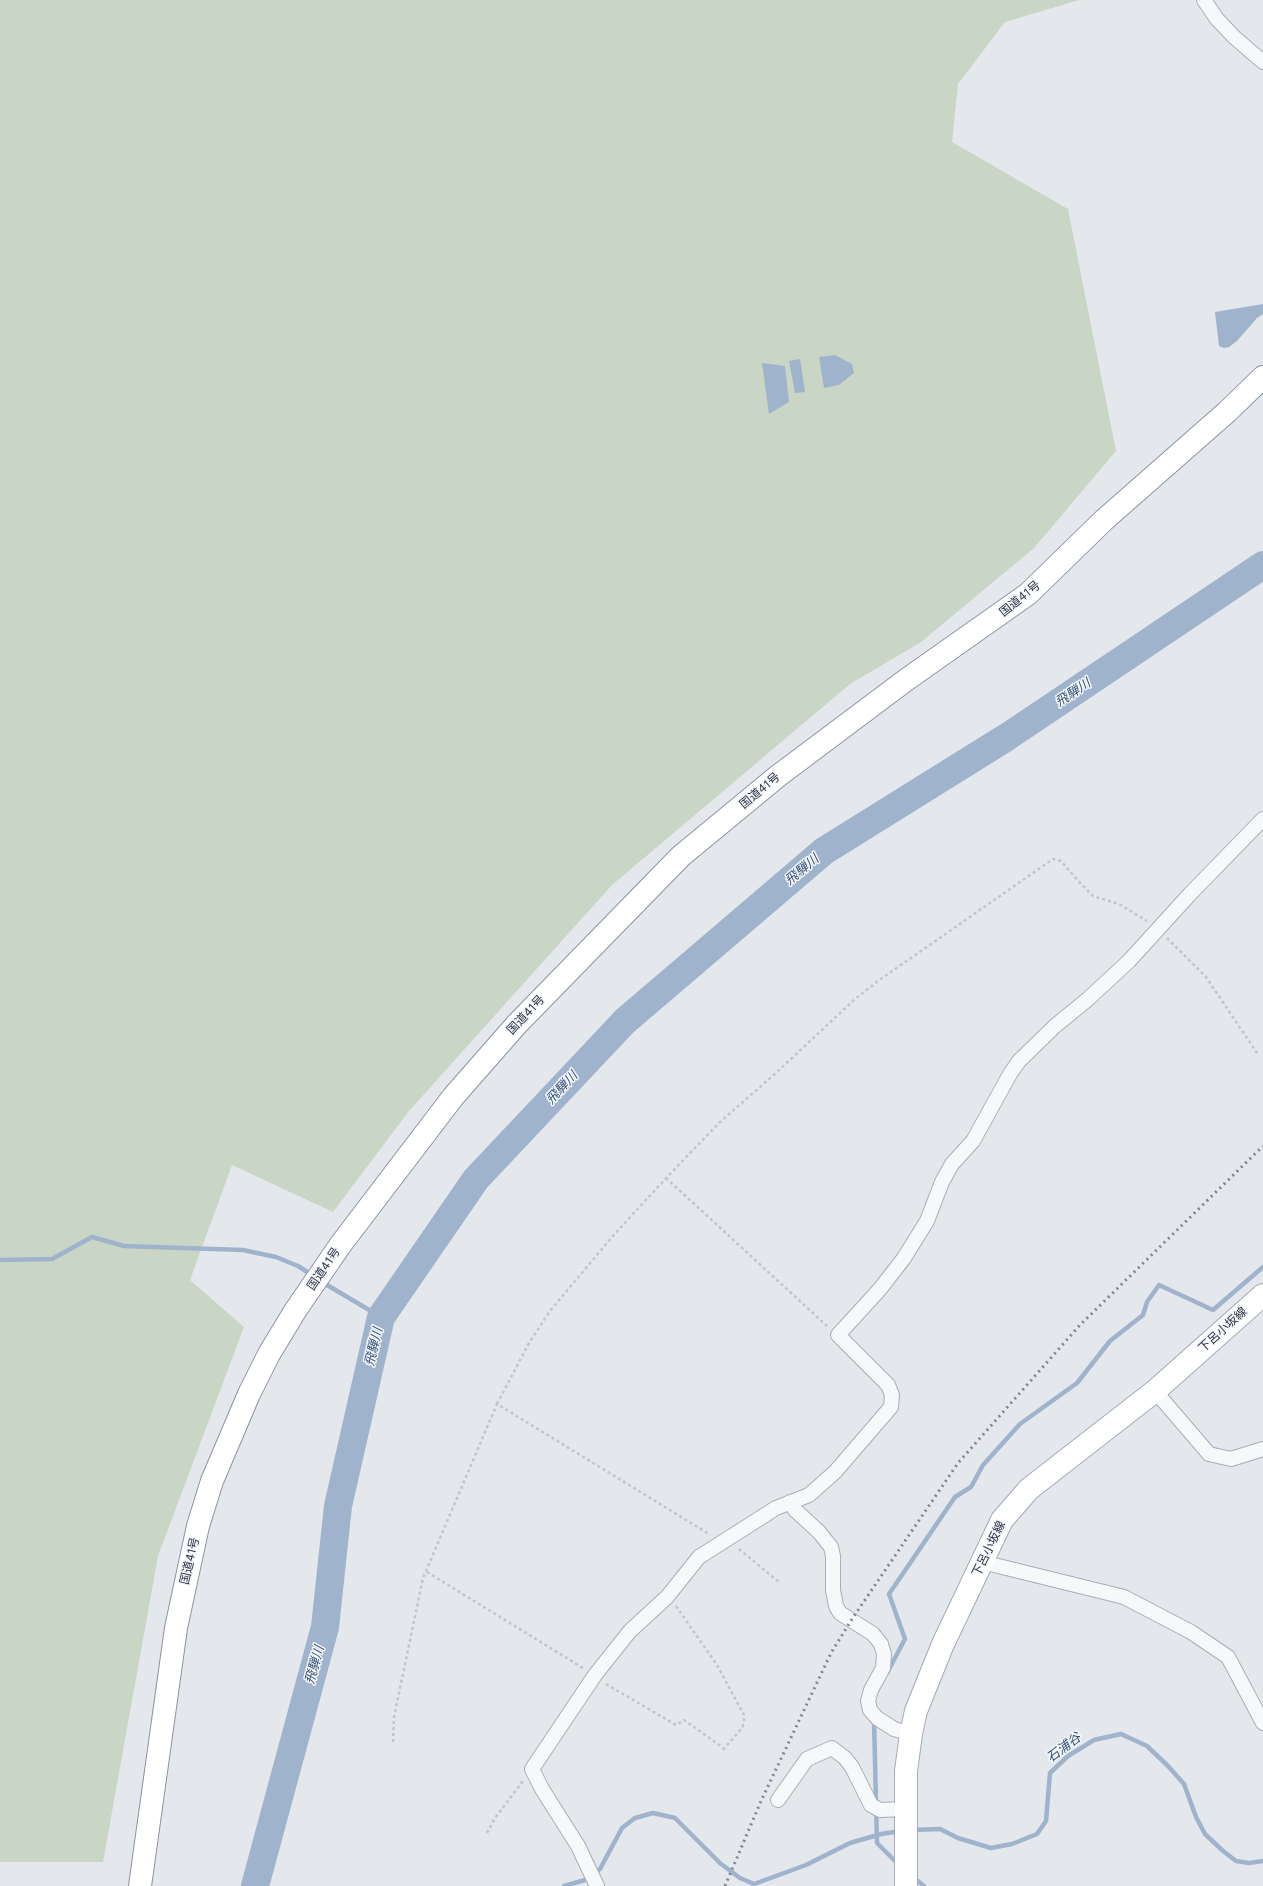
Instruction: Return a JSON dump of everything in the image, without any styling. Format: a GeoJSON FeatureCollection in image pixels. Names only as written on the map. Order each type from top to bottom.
{"type":"FeatureCollection","features":[{"type":"Feature","properties":{"kind":"main road","name":"国道41号"},"geometry":{"type":"LineString","coordinates":[[140,1886],[176,1628],[196,1533],[212,1481],[249,1394],[269,1354],[295,1311],[341,1244],[453,1097],[517,1024],[681,856],[778,776],[906,680],[1028,594],[1104,520],[1228,411],[1263,377]]}},
{"type":"Feature","properties":{"kind":"main road","name":"下呂小坂線"},"geometry":{"type":"LineString","coordinates":[[906,1886],[906,1772],[911,1734],[916,1711],[927,1683],[1002,1520],[1029,1489],[1155,1391],[1263,1295]]}},
{"type":"Feature","properties":{"kind":"street"},"geometry":{"type":"LineString","coordinates":[[1204,0],[1217,19],[1234,37],[1263,62]]}},
{"type":"Feature","properties":{"kind":"street"},"geometry":{"type":"LineString","coordinates":[[597,1886],[578,1846],[542,1789],[532,1769],[594,1676],[630,1631],[669,1594],[699,1557],[723,1540],[776,1508],[809,1495],[834,1472],[891,1407],[892,1395],[888,1385],[838,1335],[880,1289],[904,1258],[927,1221],[942,1182],[952,1164],[973,1141],[1010,1074],[1019,1061],[1055,1026],[1088,999],[1129,961],[1263,819]]}},
{"type":"Feature","properties":{"kind":"street"},"geometry":{"type":"LineString","coordinates":[[1155,1391],[1209,1454],[1231,1459],[1263,1449]]}},
{"type":"Feature","properties":{"kind":"street"},"geometry":{"type":"LineString","coordinates":[[790,1502],[795,1510],[819,1532],[831,1547],[833,1556],[833,1590],[836,1606],[840,1613],[873,1634],[882,1644],[884,1654],[883,1668],[871,1690],[868,1700],[870,1710],[877,1718],[894,1729],[911,1734]]}},
{"type":"Feature","properties":{"kind":"street"},"geometry":{"type":"LineString","coordinates":[[982,1562],[1124,1597],[1191,1632],[1228,1657],[1263,1723]]}},
{"type":"Feature","properties":{"kind":"street"},"geometry":{"type":"LineString","coordinates":[[778,1800],[807,1759],[832,1748],[845,1758],[852,1767],[871,1805],[880,1810],[906,1809]]}},
{"type":"Feature","properties":{"kind":"path"},"geometry":{"type":"LineString","coordinates":[[393,1742],[394,1717],[423,1578],[427,1572],[497,1404],[529,1343],[550,1311],[612,1237],[666,1178],[720,1122],[777,1072],[855,999],[878,981],[1053,859],[1061,861],[1093,896],[1119,904],[1140,916],[1158,929],[1206,976],[1259,1056]]}},
{"type":"Feature","properties":{"kind":"path"},"geometry":{"type":"LineString","coordinates":[[666,1178],[838,1335]]}},
{"type":"Feature","properties":{"kind":"path"},"geometry":{"type":"LineString","coordinates":[[497,1404],[716,1538],[723,1540],[780,1583]]}},
{"type":"Feature","properties":{"kind":"path"},"geometry":{"type":"LineString","coordinates":[[427,1572],[676,1725],[684,1720],[724,1750],[742,1728],[744,1715],[717,1665],[697,1638],[669,1594]]}},
{"type":"Feature","properties":{"kind":"path"},"geometry":{"type":"LineString","coordinates":[[487,1833],[495,1818],[532,1769]]}},
{"type":"Feature","properties":{"kind":"green space"},"geometry":{"type":"Polygon","coordinates":[[[0,0],[1079,0],[1005,22],[958,84],[952,142],[1068,209],[1116,451],[1034,548],[921,642],[850,684],[612,885],[409,1111],[333,1212],[232,1165],[190,1280],[244,1327],[158,1556],[103,1862],[0,1862],[0,0]]]}},
{"type":"Feature","properties":{"kind":"water"},"geometry":{"type":"Polygon","coordinates":[[[1263,304],[1263,314],[1257,318],[1237,341],[1229,347],[1224,348],[1219,346],[1215,312],[1263,304]]]}},
{"type":"Feature","properties":{"kind":"water"},"geometry":{"type":"Polygon","coordinates":[[[835,355],[852,364],[854,373],[839,385],[824,388],[819,357],[835,355]]]}},
{"type":"Feature","properties":{"kind":"water"},"geometry":{"type":"Polygon","coordinates":[[[800,359],[805,392],[795,393],[789,361],[800,359]]]}},
{"type":"Feature","properties":{"kind":"water"},"geometry":{"type":"Polygon","coordinates":[[[762,363],[785,366],[789,402],[769,414],[762,363]]]}},
{"type":"Feature","properties":{"kind":"waterway","name":"飛騨川"},"geometry":{"type":"LineString","coordinates":[[255,1886],[325,1627],[338,1506],[381,1317],[476,1179],[625,1021],[824,851],[1007,737],[1263,565]]}},
{"type":"Feature","properties":{"kind":"waterway"},"geometry":{"type":"LineString","coordinates":[[0,1260],[52,1259],[92,1237],[124,1246],[243,1250],[276,1257],[298,1266],[312,1275]]}},
{"type":"Feature","properties":{"kind":"waterway"},"geometry":{"type":"LineString","coordinates":[[887,1673],[905,1639],[889,1594],[955,1497],[971,1487],[983,1465],[1020,1424],[1077,1383],[1110,1341],[1143,1315],[1147,1302],[1159,1285],[1213,1310],[1263,1267]]}},
{"type":"Feature","properties":{"kind":"waterway"},"geometry":{"type":"LineString","coordinates":[[322,1282],[381,1317]]}},
{"type":"Feature","properties":{"kind":"waterway"},"geometry":{"type":"LineString","coordinates":[[874,1719],[877,1843],[900,1866]]}},
{"type":"Feature","properties":{"kind":"waterway","name":"石浦谷"},"geometry":{"type":"LineString","coordinates":[[912,1830],[940,1829],[958,1838],[991,1848],[1012,1844],[1037,1834],[1046,1821],[1050,1773],[1068,1756],[1094,1740],[1121,1734],[1147,1746],[1184,1784],[1196,1817],[1205,1834],[1223,1851],[1236,1861],[1249,1863],[1263,1861]]}},
{"type":"Feature","properties":{"kind":"waterway"},"geometry":{"type":"LineString","coordinates":[[564,1886],[585,1880],[600,1869],[622,1828],[635,1818],[653,1813],[675,1818],[721,1864],[740,1878],[754,1884],[806,1865],[850,1843],[881,1834],[901,1831]]}},
{"type":"Feature","properties":{"kind":"waterway"},"geometry":{"type":"LineString","coordinates":[[913,1877],[924,1886]]}},
{"type":"Feature","properties":{"kind":"railway"},"geometry":{"type":"LineString","coordinates":[[725,1886],[761,1801],[831,1653],[852,1619],[958,1463],[1080,1325],[1263,1146]]}}]}
